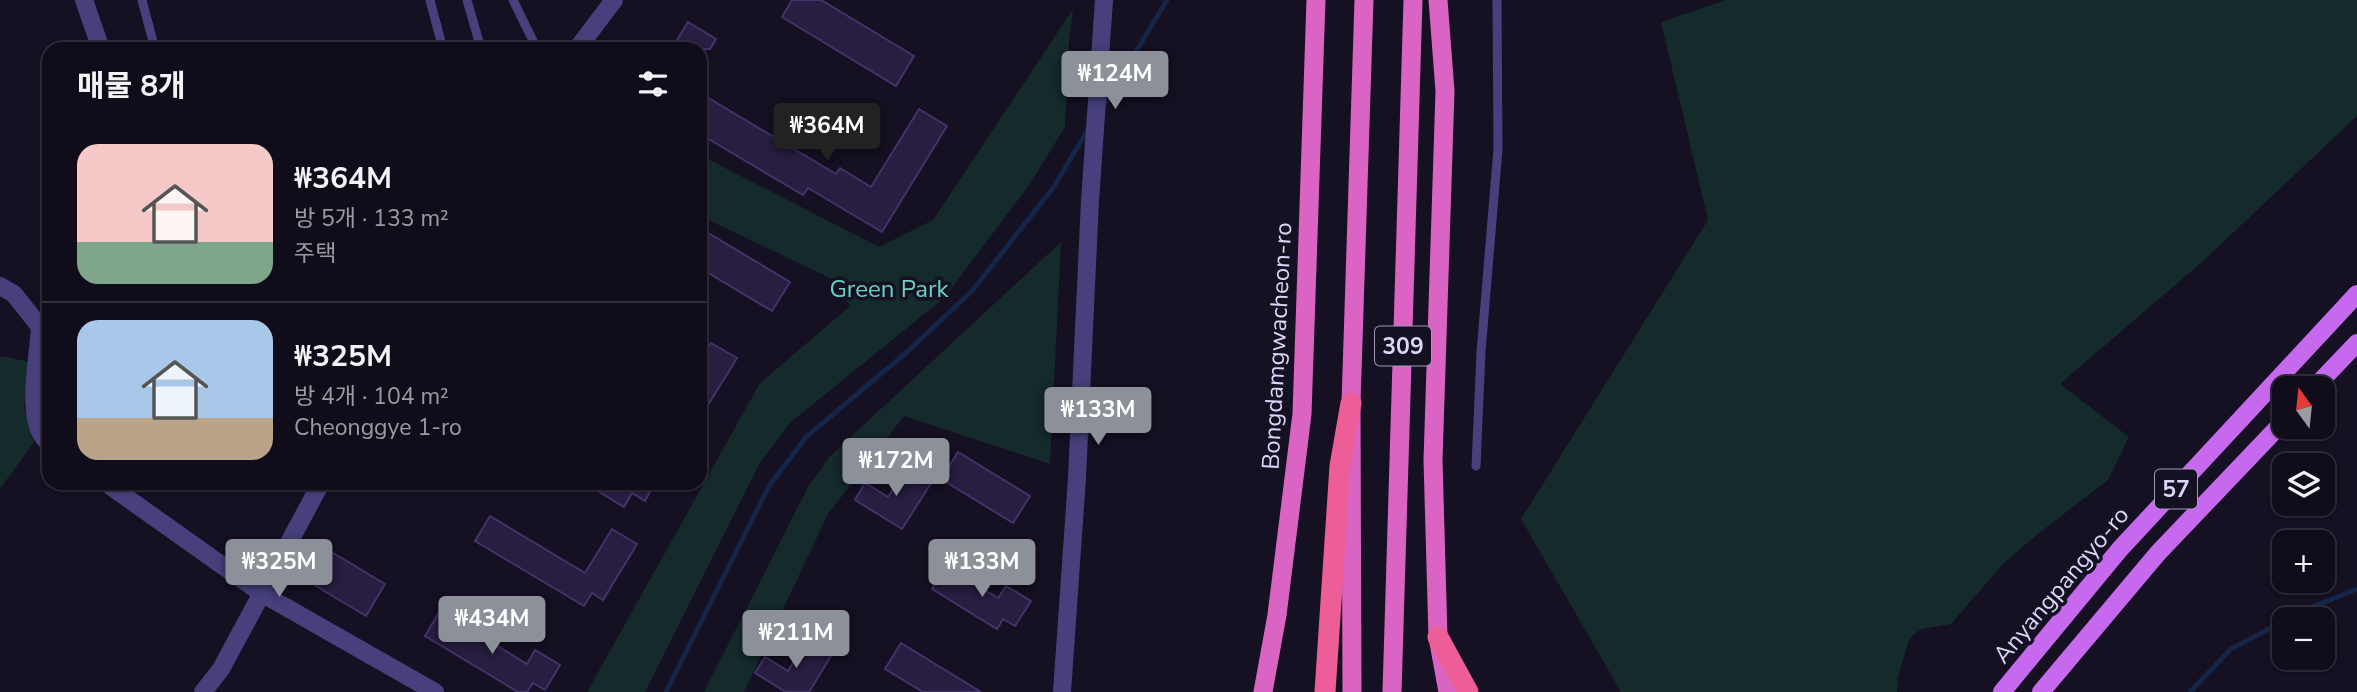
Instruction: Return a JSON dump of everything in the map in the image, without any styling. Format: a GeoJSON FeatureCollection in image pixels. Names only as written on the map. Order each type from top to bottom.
{"type":"FeatureCollection","features":[{"type":"Feature","properties":{"kind":"highway","name":"Bongdamgwacheon-ro"},"geometry":{"type":"LineString","coordinates":[[1263,692],[1277,615],[1302,414],[1317,0]]}},
{"type":"Feature","properties":{"kind":"highway","name":"309"},"geometry":{"type":"LineString","coordinates":[[1352,692],[1351,403],[1364,0]]}},
{"type":"Feature","properties":{"kind":"highway","name":"309"},"geometry":{"type":"LineString","coordinates":[[1392,692],[1413,0]]}},
{"type":"Feature","properties":{"kind":"highway"},"geometry":{"type":"LineString","coordinates":[[1438,0],[1445,91],[1433,460],[1438,637],[1448,692]]}},
{"type":"Feature","properties":{"kind":"highway"},"geometry":{"type":"LineString","coordinates":[[1325,692],[1340,466],[1351,403]]}},
{"type":"Feature","properties":{"kind":"highway"},"geometry":{"type":"LineString","coordinates":[[1438,637],[1468,692]]}},
{"type":"Feature","properties":{"kind":"main road","name":"Anyangpangyo-ro"},"geometry":{"type":"LineString","coordinates":[[2002,692],[2120,549],[2357,293]]}},
{"type":"Feature","properties":{"kind":"main road"},"geometry":{"type":"LineString","coordinates":[[2325,376],[2357,343]]}},
{"type":"Feature","properties":{"kind":"main road","name":"57"},"geometry":{"type":"LineString","coordinates":[[2041,692],[2158,553],[2272,434]]}},
{"type":"Feature","properties":{"kind":"street"},"geometry":{"type":"LineString","coordinates":[[84,0],[99,42]]}},
{"type":"Feature","properties":{"kind":"street"},"geometry":{"type":"LineString","coordinates":[[582,42],[614,0]]}},
{"type":"Feature","properties":{"kind":"street"},"geometry":{"type":"LineString","coordinates":[[1062,692],[1104,0]]}},
{"type":"Feature","properties":{"kind":"street"},"geometry":{"type":"LineString","coordinates":[[0,286],[14,294],[40,327],[33,406],[42,435]]}},
{"type":"Feature","properties":{"kind":"street"},"geometry":{"type":"LineString","coordinates":[[116,490],[261,593],[435,692]]}},
{"type":"Feature","properties":{"kind":"street"},"geometry":{"type":"LineString","coordinates":[[203,692],[221,669],[317,490]]}},
{"type":"Feature","properties":{"kind":"lane"},"geometry":{"type":"LineString","coordinates":[[142,0],[153,42]]}},
{"type":"Feature","properties":{"kind":"lane"},"geometry":{"type":"LineString","coordinates":[[430,0],[441,42]]}},
{"type":"Feature","properties":{"kind":"lane"},"geometry":{"type":"LineString","coordinates":[[467,0],[479,42]]}},
{"type":"Feature","properties":{"kind":"lane"},"geometry":{"type":"LineString","coordinates":[[513,0],[534,42]]}},
{"type":"Feature","properties":{"kind":"lane"},"geometry":{"type":"LineString","coordinates":[[1476,466],[1481,352],[1498,149],[1497,0]]}},
{"type":"Feature","properties":{"kind":"green space"},"geometry":{"type":"Polygon","coordinates":[[[1726,0],[2357,0],[2357,116],[2201,263],[2060,384],[2129,437],[2108,480],[2001,566],[1951,624],[1922,629],[1914,634],[1909,640],[1898,677],[1897,692],[1621,692],[1521,519],[1708,220],[1661,22],[1726,0]]]}},
{"type":"Feature","properties":{"kind":"green space","name":"Green Park"},"geometry":{"type":"Polygon","coordinates":[[[1073,9],[1065,127],[1030,184],[944,298],[791,422],[761,461],[645,692],[587,692],[700,490],[707,490],[707,478],[760,383],[850,306],[832,279],[707,219],[707,159],[879,247],[933,220],[1073,9]]]}},
{"type":"Feature","properties":{"kind":"green space"},"geometry":{"type":"Polygon","coordinates":[[[1061,242],[1050,464],[904,416],[828,514],[744,692],[704,692],[808,487],[830,456],[1061,242]]]}},
{"type":"Feature","properties":{"kind":"green space"},"geometry":{"type":"Polygon","coordinates":[[[0,357],[30,362],[24,406],[34,442],[0,489],[0,357]]]}},
{"type":"Feature","properties":{"kind":"building"},"geometry":{"type":"Polygon","coordinates":[[[792,0],[821,0],[914,56],[896,86],[782,17],[792,0]]]}},
{"type":"Feature","properties":{"kind":"building"},"geometry":{"type":"Polygon","coordinates":[[[688,22],[716,39],[710,49],[707,49],[707,42],[676,42],[688,22]]]}},
{"type":"Feature","properties":{"kind":"building"},"geometry":{"type":"Polygon","coordinates":[[[707,97],[836,174],[840,168],[871,187],[919,109],[947,126],[882,232],[808,188],[803,195],[707,138],[707,97]]]}},
{"type":"Feature","properties":{"kind":"building"},"geometry":{"type":"Polygon","coordinates":[[[707,232],[790,282],[772,311],[707,272],[707,232]]]}},
{"type":"Feature","properties":{"kind":"building"},"geometry":{"type":"Polygon","coordinates":[[[711,343],[737,358],[707,407],[707,350],[711,343]]]}},
{"type":"Feature","properties":{"kind":"building"},"geometry":{"type":"Polygon","coordinates":[[[958,452],[1030,496],[1013,523],[941,479],[958,452]]]}},
{"type":"Feature","properties":{"kind":"building"},"geometry":{"type":"Polygon","coordinates":[[[906,468],[931,483],[902,529],[855,500],[865,483],[888,497],[906,468]]]}},
{"type":"Feature","properties":{"kind":"building"},"geometry":{"type":"Polygon","coordinates":[[[596,490],[651,490],[645,501],[632,493],[624,507],[596,490]]]}},
{"type":"Feature","properties":{"kind":"building"},"geometry":{"type":"Polygon","coordinates":[[[490,516],[585,573],[612,529],[637,544],[603,600],[592,593],[584,606],[475,541],[490,516]]]}},
{"type":"Feature","properties":{"kind":"building"},"geometry":{"type":"Polygon","coordinates":[[[320,545],[385,584],[366,616],[301,577],[320,545]]]}},
{"type":"Feature","properties":{"kind":"building"},"geometry":{"type":"Polygon","coordinates":[[[946,566],[998,598],[1006,586],[1031,601],[1015,626],[1003,619],[997,629],[932,589],[946,566]]]}},
{"type":"Feature","properties":{"kind":"building"},"geometry":{"type":"Polygon","coordinates":[[[440,611],[527,664],[535,650],[560,665],[545,690],[533,683],[527,692],[518,692],[425,636],[440,611]]]}},
{"type":"Feature","properties":{"kind":"building"},"geometry":{"type":"Polygon","coordinates":[[[806,641],[831,656],[809,692],[786,692],[755,673],[765,657],[788,671],[806,641]]]}},
{"type":"Feature","properties":{"kind":"building"},"geometry":{"type":"Polygon","coordinates":[[[901,643],[981,692],[923,692],[885,669],[901,643]]]}},
{"type":"Feature","properties":{"kind":"waterway"},"geometry":{"type":"LineString","coordinates":[[1104,105],[1167,0]]}},
{"type":"Feature","properties":{"kind":"waterway"},"geometry":{"type":"LineString","coordinates":[[666,692],[769,486],[806,437],[907,352],[972,291],[1053,188],[1089,128]]}},
{"type":"Feature","properties":{"kind":"waterway"},"geometry":{"type":"LineString","coordinates":[[2312,607],[2357,589]]}},
{"type":"Feature","properties":{"kind":"waterway"},"geometry":{"type":"LineString","coordinates":[[2190,692],[2231,649],[2272,627]]}}]}
